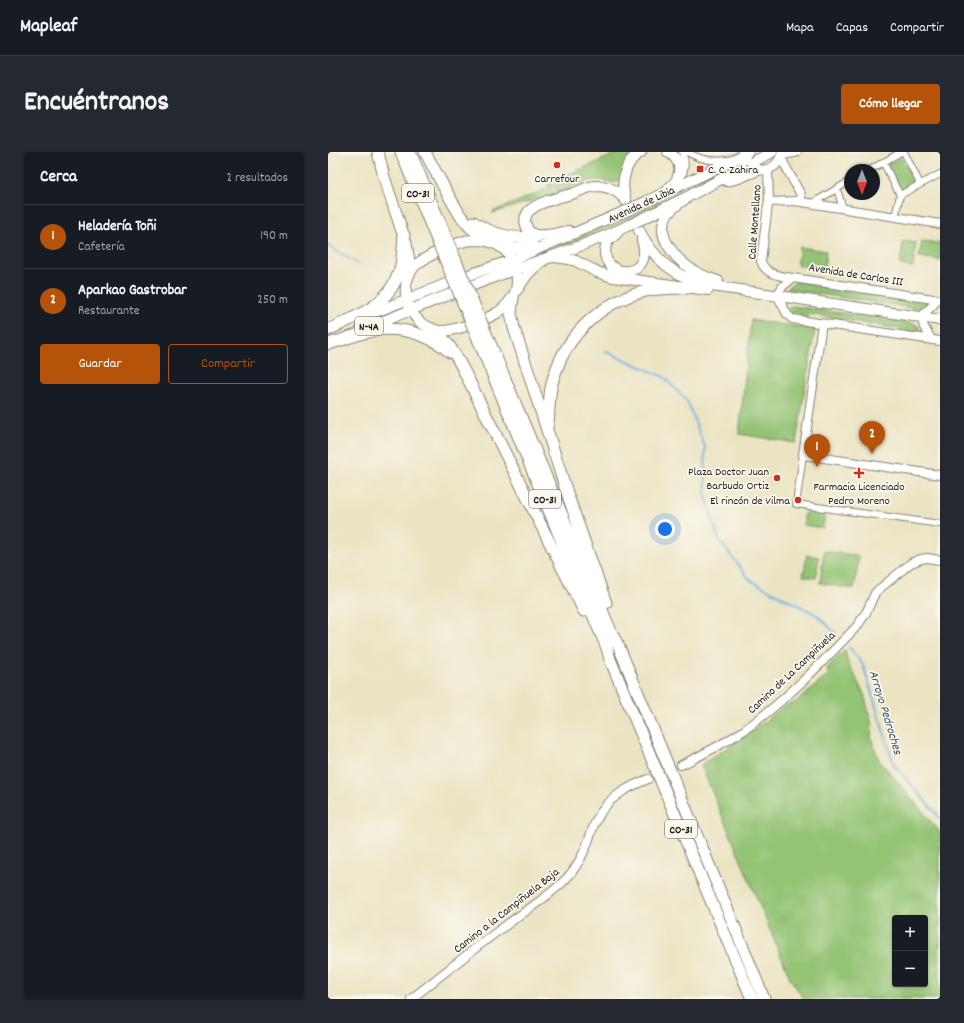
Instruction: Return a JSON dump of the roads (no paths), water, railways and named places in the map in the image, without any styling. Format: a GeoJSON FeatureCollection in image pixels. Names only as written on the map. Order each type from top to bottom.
{"type":"FeatureCollection","features":[{"type":"Feature","properties":{"kind":"highway"},"geometry":{"type":"LineString","coordinates":[[378,152],[386,182],[404,235],[408,257],[407,279]]}},
{"type":"Feature","properties":{"kind":"highway","name":"CO-31"},"geometry":{"type":"LineString","coordinates":[[401,152],[440,233]]}},
{"type":"Feature","properties":{"kind":"highway","name":"CO-31"},"geometry":{"type":"LineString","coordinates":[[410,152],[440,233],[483,337],[619,647],[764,999]]}},
{"type":"Feature","properties":{"kind":"highway"},"geometry":{"type":"LineString","coordinates":[[425,152],[455,206],[470,227],[492,242]]}},
{"type":"Feature","properties":{"kind":"highway"},"geometry":{"type":"LineString","coordinates":[[455,206],[474,222],[496,234],[508,237],[545,240]]}},
{"type":"Feature","properties":{"kind":"highway"},"geometry":{"type":"LineString","coordinates":[[328,330],[365,313],[388,293],[400,269],[404,235]]}},
{"type":"Feature","properties":{"kind":"highway"},"geometry":{"type":"LineString","coordinates":[[548,433],[549,399],[556,372],[566,348],[580,330],[597,314],[626,297],[656,289],[688,288]]}},
{"type":"Feature","properties":{"kind":"highway"},"geometry":{"type":"LineString","coordinates":[[514,295],[511,314],[514,328],[567,494],[591,558],[616,633],[619,647]]}},
{"type":"Feature","properties":{"kind":"highway"},"geometry":{"type":"LineString","coordinates":[[428,327],[441,336],[448,344],[463,369],[603,649],[610,659]]}},
{"type":"Feature","properties":{"kind":"highway"},"geometry":{"type":"LineString","coordinates":[[328,344],[378,330],[406,331],[421,335],[438,344],[449,352],[463,369]]}},
{"type":"Feature","properties":{"kind":"highway","name":"CO-31"},"geometry":{"type":"LineString","coordinates":[[483,337],[567,554],[752,999]]}},
{"type":"Feature","properties":{"kind":"highway"},"geometry":{"type":"LineString","coordinates":[[743,947],[751,956],[770,999]]}},
{"type":"Feature","properties":{"kind":"main road"},"geometry":{"type":"LineString","coordinates":[[545,240],[534,236],[529,232],[525,221],[527,213],[540,204],[596,186],[612,188],[626,201],[624,183],[628,165],[632,158],[641,152]]}},
{"type":"Feature","properties":{"kind":"main road"},"geometry":{"type":"LineString","coordinates":[[660,195],[675,183],[679,174],[678,165],[675,158],[668,152]]}},
{"type":"Feature","properties":{"kind":"main road"},"geometry":{"type":"LineString","coordinates":[[745,153],[745,161],[753,168],[758,170]]}},
{"type":"Feature","properties":{"kind":"main road","name":"Avenida de Libia"},"geometry":{"type":"LineString","coordinates":[[545,240],[588,226],[621,213],[734,160],[745,153]]}},
{"type":"Feature","properties":{"kind":"main road"},"geometry":{"type":"LineString","coordinates":[[712,184],[740,178],[758,170],[768,169],[777,164],[779,154]]}},
{"type":"Feature","properties":{"kind":"main road","name":"Avenida de Libia"},"geometry":{"type":"LineString","coordinates":[[514,265],[547,258],[625,227],[641,226],[689,196],[712,184],[749,165],[779,154]]}},
{"type":"Feature","properties":{"kind":"main road"},"geometry":{"type":"LineString","coordinates":[[689,196],[666,216],[663,227],[666,241],[677,257],[693,271],[714,280],[732,284],[738,289]]}},
{"type":"Feature","properties":{"kind":"main road"},"geometry":{"type":"LineString","coordinates":[[625,227],[608,241],[605,250],[606,258],[609,264],[612,267],[624,272],[632,270],[642,261],[644,250],[641,226]]}},
{"type":"Feature","properties":{"kind":"main road"},"geometry":{"type":"LineString","coordinates":[[641,226],[647,244],[658,258],[676,273],[701,283],[940,320]]}},
{"type":"Feature","properties":{"kind":"main road"},"geometry":{"type":"LineString","coordinates":[[428,327],[414,316],[409,305],[406,289],[407,279],[410,274],[415,266],[424,259],[467,241],[481,240],[516,248],[524,248],[545,240]]}},
{"type":"Feature","properties":{"kind":"main road"},"geometry":{"type":"LineString","coordinates":[[409,305],[443,296],[514,265],[545,240]]}},
{"type":"Feature","properties":{"kind":"main road"},"geometry":{"type":"LineString","coordinates":[[492,242],[504,250],[514,265],[517,284],[514,295]]}},
{"type":"Feature","properties":{"kind":"main road"},"geometry":{"type":"LineString","coordinates":[[374,325],[403,319],[442,331],[452,330],[490,316],[502,310],[507,305],[527,275],[537,265],[547,258],[554,257],[576,261],[602,274],[613,277],[749,296],[761,293]]}},
{"type":"Feature","properties":{"kind":"main road","name":"N-4A"},"geometry":{"type":"LineString","coordinates":[[328,330],[409,305]]}},
{"type":"Feature","properties":{"kind":"main road","name":"N-4A"},"geometry":{"type":"LineString","coordinates":[[328,344],[374,325],[409,305]]}},
{"type":"Feature","properties":{"kind":"street"},"geometry":{"type":"LineString","coordinates":[[675,183],[681,178],[685,170],[682,152]]}},
{"type":"Feature","properties":{"kind":"street"},"geometry":{"type":"LineString","coordinates":[[687,152],[700,159],[708,161],[734,160]]}},
{"type":"Feature","properties":{"kind":"street","name":"Avenida de Libia"},"geometry":{"type":"LineString","coordinates":[[779,154],[797,152]]}},
{"type":"Feature","properties":{"kind":"street"},"geometry":{"type":"LineString","coordinates":[[880,164],[902,152],[920,184]]}},
{"type":"Feature","properties":{"kind":"street"},"geometry":{"type":"LineString","coordinates":[[779,154],[801,195],[801,202]]}},
{"type":"Feature","properties":{"kind":"street"},"geometry":{"type":"LineString","coordinates":[[883,162],[900,195],[895,217]]}},
{"type":"Feature","properties":{"kind":"street","name":"Calle Montellano"},"geometry":{"type":"LineString","coordinates":[[768,169],[769,202],[761,261],[762,266],[767,271],[772,273],[793,278]]}},
{"type":"Feature","properties":{"kind":"street"},"geometry":{"type":"LineString","coordinates":[[900,195],[940,174]]}},
{"type":"Feature","properties":{"kind":"street"},"geometry":{"type":"LineString","coordinates":[[811,204],[844,185]]}},
{"type":"Feature","properties":{"kind":"street"},"geometry":{"type":"LineString","coordinates":[[837,189],[843,208]]}},
{"type":"Feature","properties":{"kind":"street"},"geometry":{"type":"LineString","coordinates":[[769,202],[801,202],[940,224]]}},
{"type":"Feature","properties":{"kind":"street","name":"Avenida de Carlos III"},"geometry":{"type":"LineString","coordinates":[[777,295],[783,286],[793,278],[939,300]]}},
{"type":"Feature","properties":{"kind":"street"},"geometry":{"type":"LineString","coordinates":[[777,295],[787,314],[792,319],[940,341]]}},
{"type":"Feature","properties":{"kind":"street","name":"Avenida de Carlos III"},"geometry":{"type":"LineString","coordinates":[[921,317],[939,300]]}},
{"type":"Feature","properties":{"kind":"street"},"geometry":{"type":"LineString","coordinates":[[921,317],[924,327],[931,339]]}},
{"type":"Feature","properties":{"kind":"street"},"geometry":{"type":"LineString","coordinates":[[822,323],[796,504],[940,524]]}},
{"type":"Feature","properties":{"kind":"street"},"geometry":{"type":"LineString","coordinates":[[803,455],[940,475]]}},
{"type":"Feature","properties":{"kind":"street","name":"Camino de La Campiñuela"},"geometry":{"type":"LineString","coordinates":[[681,765],[727,741],[769,712],[863,619],[878,590],[911,563],[927,558],[940,560]]}},
{"type":"Feature","properties":{"kind":"street","name":"Camino a la Campiñuela Baja"},"geometry":{"type":"LineString","coordinates":[[411,999],[504,927],[550,894],[573,872],[586,847],[597,818],[606,804],[617,795],[648,778]]}},
{"type":"Feature","properties":{"kind":"waterway","name":"Arroyo Pedroches"},"geometry":{"type":"LineString","coordinates":[[328,246],[359,264]]}},
{"type":"Feature","properties":{"kind":"waterway","name":"Arroyo Pedroches"},"geometry":{"type":"LineString","coordinates":[[605,351],[664,377],[687,401],[705,447],[706,497],[719,540],[750,580],[817,615],[836,634]]}},
{"type":"Feature","properties":{"kind":"waterway","name":"Arroyo Pedroches"},"geometry":{"type":"LineString","coordinates":[[849,647],[863,665],[894,765],[940,818]]}},
{"type":"Feature","properties":{"kind":"place","name":"Carrefour"},"geometry":{"type":"Point","coordinates":[557,165]}},
{"type":"Feature","properties":{"kind":"place","name":"C. C. Zahira"},"geometry":{"type":"Point","coordinates":[700,169]}},
{"type":"Feature","properties":{"kind":"place","name":"Aparkao Gastrobar"},"geometry":{"type":"Point","coordinates":[872,454]}},
{"type":"Feature","properties":{"kind":"place","name":"Heladería Toñi"},"geometry":{"type":"Point","coordinates":[817,467]}},
{"type":"Feature","properties":{"kind":"place","name":"Farmacia Licenciado Pedro Moreno"},"geometry":{"type":"Point","coordinates":[859,473]}},
{"type":"Feature","properties":{"kind":"place","name":"Plaza Doctor Juan Barbudo Ortiz"},"geometry":{"type":"Point","coordinates":[777,478]}},
{"type":"Feature","properties":{"kind":"place","name":"El rincón de Vilma"},"geometry":{"type":"Point","coordinates":[798,500]}}]}
